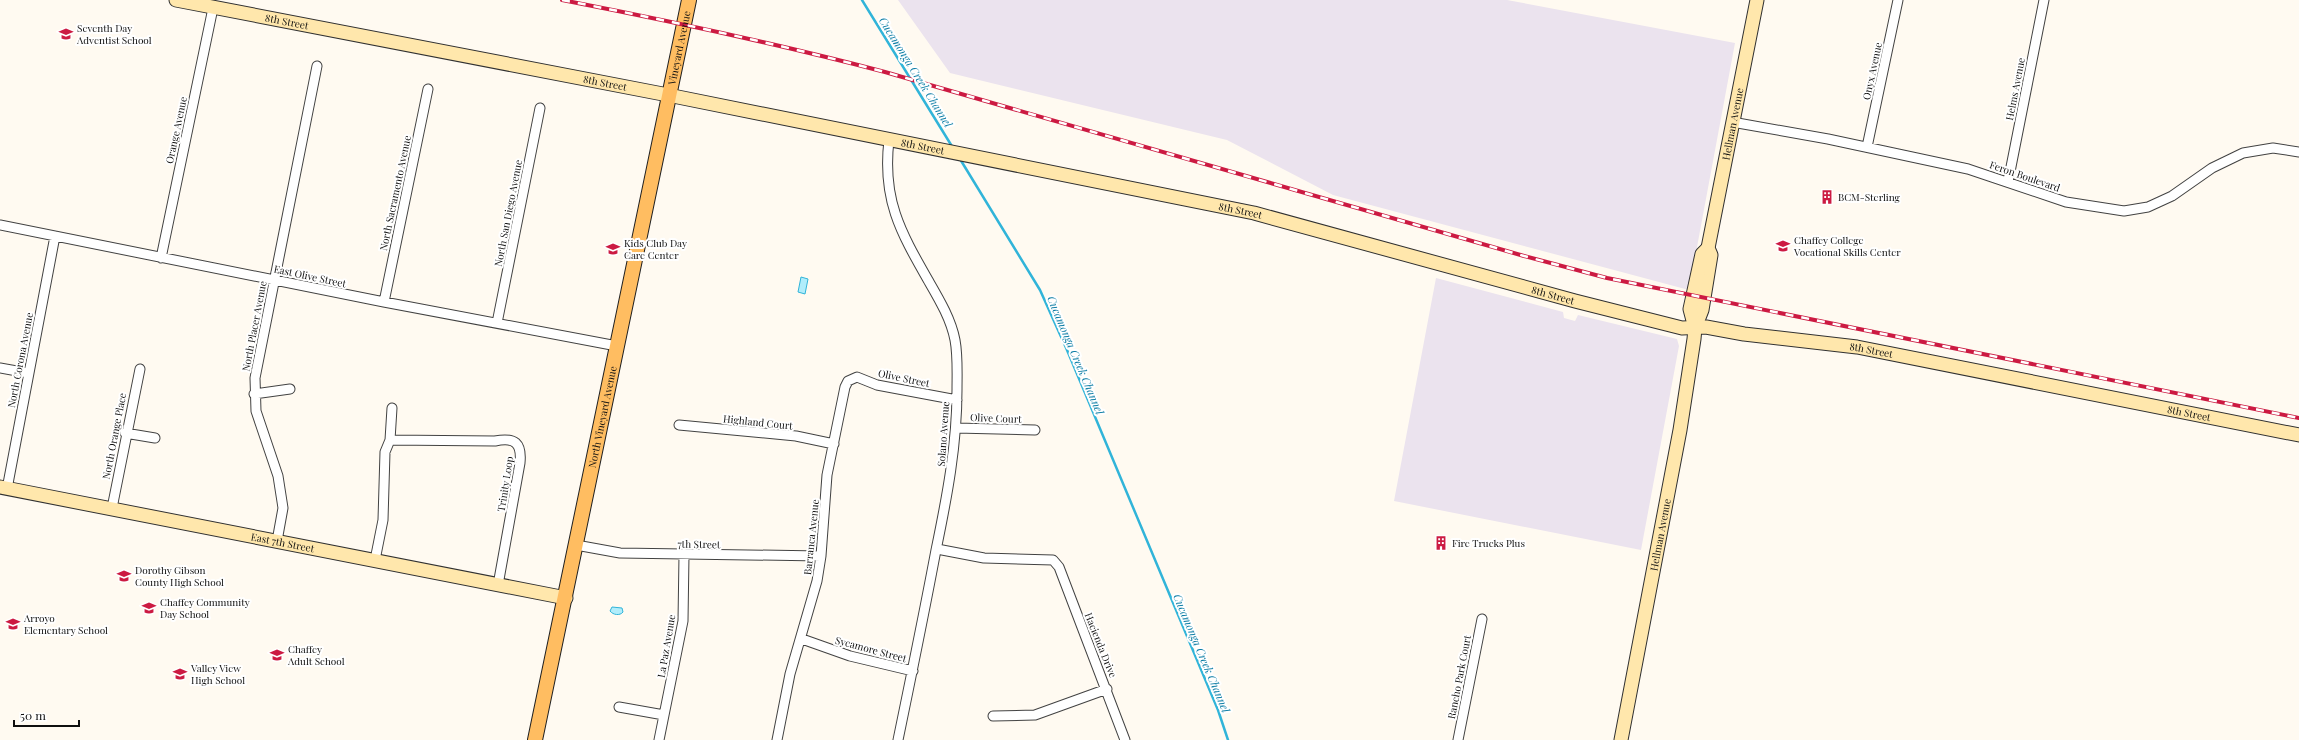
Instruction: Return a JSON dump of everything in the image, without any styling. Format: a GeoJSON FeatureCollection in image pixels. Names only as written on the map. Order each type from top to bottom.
{"type":"FeatureCollection","features":[{"type":"Feature","properties":{"kind":"main road","name":"Vineyard Avenue"},"geometry":{"type":"LineString","coordinates":[[668,94],[689,0]]}},
{"type":"Feature","properties":{"kind":"main road","name":"North Vineyard Avenue"},"geometry":{"type":"LineString","coordinates":[[535,740],[566,598],[668,94]]}},
{"type":"Feature","properties":{"kind":"street","name":"8th Street"},"geometry":{"type":"LineString","coordinates":[[176,0],[668,94],[1254,213],[1621,313],[1682,328],[1706,327],[1744,334],[1857,347],[2299,435]]}},
{"type":"Feature","properties":{"kind":"street","name":"Hellman Avenue"},"geometry":{"type":"LineString","coordinates":[[1621,740],[1680,430],[1695,328],[1690,309],[1702,254],[1708,248],[1757,0]]}},
{"type":"Feature","properties":{"kind":"street","name":"Onyx Avenue"},"geometry":{"type":"LineString","coordinates":[[1867,147],[1898,0]]}},
{"type":"Feature","properties":{"kind":"street","name":"Helms Avenue"},"geometry":{"type":"LineString","coordinates":[[2008,182],[2044,0]]}},
{"type":"Feature","properties":{"kind":"street","name":"Orange Avenue"},"geometry":{"type":"LineString","coordinates":[[161,258],[213,8]]}},
{"type":"Feature","properties":{"kind":"street","name":"North Placer Avenue"},"geometry":{"type":"LineString","coordinates":[[277,541],[283,508],[278,476],[256,411],[254,394],[255,378],[317,66]]}},
{"type":"Feature","properties":{"kind":"street","name":"North Sacramento Avenue"},"geometry":{"type":"LineString","coordinates":[[384,302],[428,89]]}},
{"type":"Feature","properties":{"kind":"street","name":"North San Diego Avenue"},"geometry":{"type":"LineString","coordinates":[[497,323],[540,108]]}},
{"type":"Feature","properties":{"kind":"street","name":"Feron Boulevard"},"geometry":{"type":"LineString","coordinates":[[1732,122],[1867,147],[1968,169],[2066,202],[2124,211],[2148,207],[2172,196],[2212,168],[2243,153],[2273,148],[2299,152]]}},
{"type":"Feature","properties":{"kind":"street","name":"Solano Avenue"},"geometry":{"type":"LineString","coordinates":[[889,140],[887,182],[894,215],[903,238],[940,301],[948,318],[955,340],[957,400],[956,428],[949,492],[936,549],[913,671],[898,740]]}},
{"type":"Feature","properties":{"kind":"street","name":"East Olive Street"},"geometry":{"type":"LineString","coordinates":[[0,225],[384,302],[617,346]]}},
{"type":"Feature","properties":{"kind":"street","name":"North Corona Avenue"},"geometry":{"type":"LineString","coordinates":[[4,488],[55,236]]}},
{"type":"Feature","properties":{"kind":"street"},"geometry":{"type":"LineString","coordinates":[[0,368],[28,373]]}},
{"type":"Feature","properties":{"kind":"street","name":"North Orange Place"},"geometry":{"type":"LineString","coordinates":[[112,508],[125,433],[140,369]]}},
{"type":"Feature","properties":{"kind":"street","name":"Olive Street"},"geometry":{"type":"LineString","coordinates":[[848,381],[857,377],[877,385],[957,400]]}},
{"type":"Feature","properties":{"kind":"street","name":"Barranca Avenue"},"geometry":{"type":"LineString","coordinates":[[777,740],[790,674],[802,639],[816,587],[821,556],[828,475],[844,387],[848,381]]}},
{"type":"Feature","properties":{"kind":"street"},"geometry":{"type":"LineString","coordinates":[[254,394],[290,389]]}},
{"type":"Feature","properties":{"kind":"street"},"geometry":{"type":"LineString","coordinates":[[375,560],[383,520],[385,452],[390,440],[392,408]]}},
{"type":"Feature","properties":{"kind":"street","name":"Highland Court"},"geometry":{"type":"LineString","coordinates":[[679,425],[796,436],[834,444]]}},
{"type":"Feature","properties":{"kind":"street","name":"Olive Court"},"geometry":{"type":"LineString","coordinates":[[956,428],[1035,430]]}},
{"type":"Feature","properties":{"kind":"street"},"geometry":{"type":"LineString","coordinates":[[125,433],[155,438]]}},
{"type":"Feature","properties":{"kind":"street","name":"Trinity Loop"},"geometry":{"type":"LineString","coordinates":[[390,440],[496,441],[507,438],[517,443],[521,450],[520,463],[498,585]]}},
{"type":"Feature","properties":{"kind":"street","name":"East 7th Street"},"geometry":{"type":"LineString","coordinates":[[4,488],[566,598]]}},
{"type":"Feature","properties":{"kind":"street","name":"7th Street"},"geometry":{"type":"LineString","coordinates":[[576,545],[620,553],[821,556]]}},
{"type":"Feature","properties":{"kind":"street","name":"Hacienda Drive"},"geometry":{"type":"LineString","coordinates":[[936,549],[984,558],[1053,560],[1059,567],[1107,689],[1125,740]]}},
{"type":"Feature","properties":{"kind":"street","name":"La Paz Avenue"},"geometry":{"type":"LineString","coordinates":[[658,740],[683,621],[684,555]]}},
{"type":"Feature","properties":{"kind":"street","name":"Rancho Park Court"},"geometry":{"type":"LineString","coordinates":[[1458,740],[1482,619]]}},
{"type":"Feature","properties":{"kind":"street","name":"Sycamore Street"},"geometry":{"type":"LineString","coordinates":[[802,639],[850,656],[913,671]]}},
{"type":"Feature","properties":{"kind":"street"},"geometry":{"type":"LineString","coordinates":[[992,716],[1035,715],[1107,689]]}},
{"type":"Feature","properties":{"kind":"street"},"geometry":{"type":"LineString","coordinates":[[619,707],[664,715]]}},
{"type":"Feature","properties":{"kind":"shaded area"},"geometry":{"type":"Polygon","coordinates":[[[898,0],[1507,0],[1735,43],[1689,290],[1333,195],[1227,140],[950,73],[898,0]]]}},
{"type":"Feature","properties":{"kind":"shaded area"},"geometry":{"type":"Polygon","coordinates":[[[1436,278],[1563,312],[1564,318],[1575,321],[1578,315],[1677,339],[1679,346],[1641,550],[1394,501],[1436,278]]]}},
{"type":"Feature","properties":{"kind":"water"},"geometry":{"type":"Polygon","coordinates":[[[801,277],[808,279],[805,294],[798,292],[801,277]]]}},
{"type":"Feature","properties":{"kind":"water"},"geometry":{"type":"Polygon","coordinates":[[[612,607],[622,608],[623,612],[618,614],[613,613],[610,611],[612,607]]]}},
{"type":"Feature","properties":{"kind":"waterway","name":"Cucamonga Creek Channel"},"geometry":{"type":"LineString","coordinates":[[862,0],[953,148]]}},
{"type":"Feature","properties":{"kind":"waterway","name":"Cucamonga Creek Channel"},"geometry":{"type":"LineString","coordinates":[[960,159],[1040,290],[1067,350],[1218,710],[1228,740]]}},
{"type":"Feature","properties":{"kind":"railway"},"geometry":{"type":"LineString","coordinates":[[562,0],[724,33],[885,72],[1524,256],[1607,278],[2299,418]]}},
{"type":"Feature","properties":{"kind":"place","name":"Seventh Day Adventist School"},"geometry":{"type":"Point","coordinates":[66,34]}},
{"type":"Feature","properties":{"kind":"place","name":"BCM-Sterling"},"geometry":{"type":"Point","coordinates":[1827,197]}},
{"type":"Feature","properties":{"kind":"place","name":"Chaffey College Vocational Skills Center"},"geometry":{"type":"Point","coordinates":[1783,246]}},
{"type":"Feature","properties":{"kind":"place","name":"Kids Club Day Care Center"},"geometry":{"type":"Point","coordinates":[613,249]}},
{"type":"Feature","properties":{"kind":"place","name":"Fire Trucks Plus"},"geometry":{"type":"Point","coordinates":[1441,543]}},
{"type":"Feature","properties":{"kind":"place","name":"Dorothy Gibson County High School"},"geometry":{"type":"Point","coordinates":[124,576]}},
{"type":"Feature","properties":{"kind":"place","name":"Chaffey Community Day School"},"geometry":{"type":"Point","coordinates":[149,608]}},
{"type":"Feature","properties":{"kind":"place","name":"Arroyo Elementary School"},"geometry":{"type":"Point","coordinates":[13,624]}},
{"type":"Feature","properties":{"kind":"place","name":"Chaffey Adult School"},"geometry":{"type":"Point","coordinates":[277,655]}},
{"type":"Feature","properties":{"kind":"place","name":"Valley View High School"},"geometry":{"type":"Point","coordinates":[180,674]}}]}
